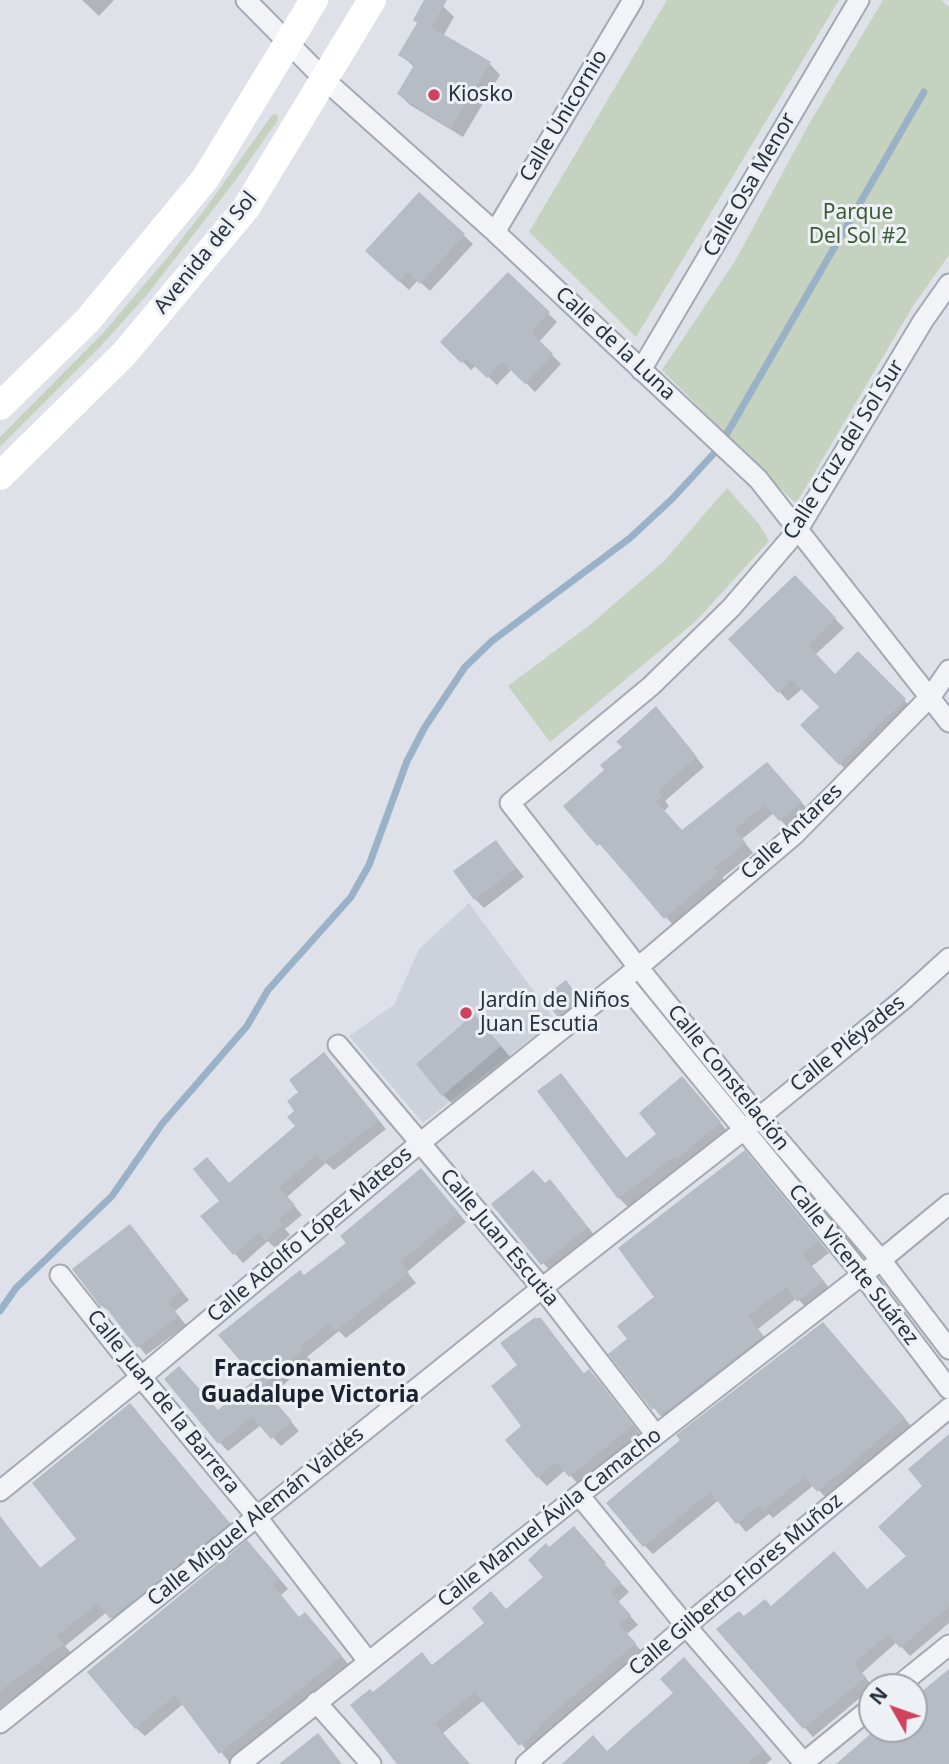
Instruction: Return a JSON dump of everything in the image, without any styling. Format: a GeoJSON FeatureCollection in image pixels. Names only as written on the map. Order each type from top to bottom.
{"type":"FeatureCollection","features":[{"type":"Feature","properties":{"kind":"street","name":"Calle de la Luna"},"geometry":{"type":"LineString","coordinates":[[246,0],[325,80],[495,232],[758,479],[949,722]]}},
{"type":"Feature","properties":{"kind":"street"},"geometry":{"type":"LineString","coordinates":[[0,406],[87,321],[205,179],[314,0]]}},
{"type":"Feature","properties":{"kind":"street","name":"Avenida del Sol"},"geometry":{"type":"LineString","coordinates":[[0,476],[124,354],[246,208],[372,0]]}},
{"type":"Feature","properties":{"kind":"street","name":"Calle Unicornio"},"geometry":{"type":"LineString","coordinates":[[495,232],[633,0]]}},
{"type":"Feature","properties":{"kind":"street","name":"Calle Osa Menor"},"geometry":{"type":"LineString","coordinates":[[641,370],[859,0]]}},
{"type":"Feature","properties":{"kind":"street","name":"Calle Cruz del Sol Sur"},"geometry":{"type":"LineString","coordinates":[[510,803],[651,686],[731,608],[797,531],[923,321],[949,284]]}},
{"type":"Feature","properties":{"kind":"street","name":"Calle Antares"},"geometry":{"type":"LineString","coordinates":[[622,981],[794,835],[931,696],[949,670]]}},
{"type":"Feature","properties":{"kind":"street","name":"Calle Constelación"},"geometry":{"type":"LineString","coordinates":[[510,803],[638,967],[752,1123],[881,1260],[949,1349]]}},
{"type":"Feature","properties":{"kind":"street","name":"Calle Pléyades"},"geometry":{"type":"LineString","coordinates":[[752,1123],[905,998],[949,958]]}},
{"type":"Feature","properties":{"kind":"street","name":"Calle Vicente Suárez"},"geometry":{"type":"LineString","coordinates":[[622,981],[752,1123],[949,1389]]}},
{"type":"Feature","properties":{"kind":"street","name":"Calle Adolfo López Mateos"},"geometry":{"type":"LineString","coordinates":[[0,1491],[141,1377],[420,1143],[622,981]]}},
{"type":"Feature","properties":{"kind":"street","name":"Calle Juan Escutia"},"geometry":{"type":"LineString","coordinates":[[338,1045],[542,1288],[656,1436]]}},
{"type":"Feature","properties":{"kind":"street","name":"Calle Miguel Alemán Valdés"},"geometry":{"type":"LineString","coordinates":[[0,1723],[256,1516],[752,1123]]}},
{"type":"Feature","properties":{"kind":"street","name":"Calle Manuel Ávila Camacho"},"geometry":{"type":"LineString","coordinates":[[240,1764],[881,1260],[949,1203]]}},
{"type":"Feature","properties":{"kind":"street","name":"Calle Juan de la Barrera"},"geometry":{"type":"LineString","coordinates":[[60,1275],[256,1516],[368,1661]]}},
{"type":"Feature","properties":{"kind":"street","name":"Calle Gilberto Flores Muñoz"},"geometry":{"type":"LineString","coordinates":[[526,1764],[686,1626],[949,1408]]}},
{"type":"Feature","properties":{"kind":"street"},"geometry":{"type":"LineString","coordinates":[[579,1495],[803,1763],[858,1718]]}},
{"type":"Feature","properties":{"kind":"street"},"geometry":{"type":"LineString","coordinates":[[914,1673],[949,1644]]}},
{"type":"Feature","properties":{"kind":"street"},"geometry":{"type":"LineString","coordinates":[[316,1702],[371,1764]]}},
{"type":"Feature","properties":{"kind":"shaded area","name":"Jardín de Niños Juan Escutia"},"geometry":{"type":"Polygon","coordinates":[[[469,903],[555,1020],[423,1123],[349,1036],[394,1005],[419,949],[469,903]]]}},
{"type":"Feature","properties":{"kind":"green space"},"geometry":{"type":"Polygon","coordinates":[[[667,0],[839,0],[636,337],[529,232],[667,0]]]}},
{"type":"Feature","properties":{"kind":"green space","name":"Parque Del Sol #2"},"geometry":{"type":"Polygon","coordinates":[[[883,0],[941,0],[949,7],[949,255],[913,306],[796,504],[662,370],[735,261],[809,124],[883,0]]]}},
{"type":"Feature","properties":{"kind":"green space"},"geometry":{"type":"Polygon","coordinates":[[[277,114],[278,120],[235,181],[146,296],[100,347],[0,447],[0,437],[104,332],[167,258],[272,115],[277,114]]]}},
{"type":"Feature","properties":{"kind":"green space"},"geometry":{"type":"Polygon","coordinates":[[[727,488],[759,524],[769,541],[696,621],[550,742],[508,686],[591,624],[664,561],[727,488]]]}},
{"type":"Feature","properties":{"kind":"building"},"geometry":{"type":"Polygon","coordinates":[[[424,0],[447,0],[431,27],[491,62],[451,128],[397,94],[414,65],[398,55],[417,23],[413,20],[424,0]]]}},
{"type":"Feature","properties":{"kind":"building"},"geometry":{"type":"Polygon","coordinates":[[[419,192],[465,234],[420,284],[408,273],[399,282],[365,251],[419,192]]]}},
{"type":"Feature","properties":{"kind":"building"},"geometry":{"type":"Polygon","coordinates":[[[508,272],[550,312],[531,332],[553,354],[525,384],[502,362],[487,378],[466,358],[461,363],[440,342],[508,272]]]}},
{"type":"Feature","properties":{"kind":"building"},"geometry":{"type":"Polygon","coordinates":[[[795,575],[836,618],[808,645],[835,674],[858,651],[906,699],[839,765],[800,725],[819,707],[792,680],[778,693],[728,639],[795,575]]]}},
{"type":"Feature","properties":{"kind":"building"},"geometry":{"type":"Polygon","coordinates":[[[656,706],[697,757],[658,791],[662,797],[656,801],[682,830],[767,762],[802,802],[779,821],[765,805],[735,829],[746,843],[714,868],[718,872],[664,919],[600,844],[597,846],[563,806],[604,770],[600,765],[622,747],[616,742],[656,706]]]}},
{"type":"Feature","properties":{"kind":"building"},"geometry":{"type":"Polygon","coordinates":[[[496,840],[516,868],[474,900],[453,871],[496,840]]]}},
{"type":"Feature","properties":{"kind":"building"},"geometry":{"type":"Polygon","coordinates":[[[566,980],[580,999],[558,1017],[542,998],[566,980]]]}},
{"type":"Feature","properties":{"kind":"building"},"geometry":{"type":"Polygon","coordinates":[[[474,1014],[501,1046],[442,1096],[416,1064],[474,1014]]]}},
{"type":"Feature","properties":{"kind":"building"},"geometry":{"type":"Polygon","coordinates":[[[324,1052],[379,1120],[324,1163],[317,1155],[279,1187],[295,1205],[278,1220],[283,1225],[265,1240],[259,1233],[233,1255],[200,1216],[219,1201],[193,1169],[207,1157],[229,1183],[295,1126],[287,1117],[294,1111],[287,1101],[298,1092],[289,1080],[324,1052]]]}},
{"type":"Feature","properties":{"kind":"building"},"geometry":{"type":"Polygon","coordinates":[[[561,1073],[626,1158],[656,1134],[639,1113],[682,1076],[721,1122],[677,1159],[675,1156],[618,1199],[537,1091],[561,1073]]]}},
{"type":"Feature","properties":{"kind":"building"},"geometry":{"type":"Polygon","coordinates":[[[745,1150],[819,1241],[802,1254],[823,1281],[797,1302],[786,1287],[748,1316],[763,1336],[660,1416],[654,1408],[652,1410],[608,1354],[627,1339],[617,1326],[654,1297],[618,1248],[745,1150]]]}},
{"type":"Feature","properties":{"kind":"building"},"geometry":{"type":"Polygon","coordinates":[[[421,1168],[459,1213],[400,1262],[409,1273],[336,1331],[329,1323],[300,1347],[303,1350],[262,1387],[292,1421],[271,1439],[252,1417],[218,1444],[164,1379],[179,1366],[218,1410],[256,1379],[218,1335],[300,1270],[304,1275],[346,1243],[340,1236],[421,1168]]]}},
{"type":"Feature","properties":{"kind":"building"},"geometry":{"type":"Polygon","coordinates":[[[533,1170],[545,1183],[550,1179],[588,1227],[541,1265],[491,1204],[533,1170]]]}},
{"type":"Feature","properties":{"kind":"building"},"geometry":{"type":"Polygon","coordinates":[[[130,1224],[182,1291],[168,1302],[178,1316],[137,1348],[72,1269],[130,1224]]]}},
{"type":"Feature","properties":{"kind":"building"},"geometry":{"type":"Polygon","coordinates":[[[534,1318],[541,1318],[583,1374],[589,1369],[633,1425],[569,1477],[556,1462],[537,1478],[505,1440],[521,1426],[491,1386],[517,1365],[500,1343],[534,1318]]]}},
{"type":"Feature","properties":{"kind":"building"},"geometry":{"type":"Polygon","coordinates":[[[823,1322],[905,1418],[817,1492],[805,1477],[763,1511],[759,1506],[736,1524],[710,1492],[643,1547],[606,1503],[680,1440],[676,1435],[823,1322]]]}},
{"type":"Feature","properties":{"kind":"building"},"geometry":{"type":"Polygon","coordinates":[[[130,1403],[230,1523],[110,1619],[98,1603],[57,1636],[64,1644],[0,1691],[0,1516],[40,1568],[76,1539],[32,1483],[130,1403]]]}},
{"type":"Feature","properties":{"kind":"building"},"geometry":{"type":"Polygon","coordinates":[[[949,1434],[949,1606],[900,1648],[888,1634],[854,1664],[862,1673],[858,1673],[858,1684],[803,1729],[716,1629],[739,1611],[744,1616],[765,1599],[771,1606],[834,1551],[867,1589],[906,1556],[878,1527],[922,1486],[908,1469],[949,1434]]]}},
{"type":"Feature","properties":{"kind":"building"},"geometry":{"type":"Polygon","coordinates":[[[574,1526],[621,1582],[610,1592],[631,1615],[619,1625],[636,1643],[538,1726],[540,1729],[519,1746],[475,1692],[435,1724],[470,1764],[397,1764],[350,1705],[370,1689],[373,1692],[422,1652],[432,1665],[484,1623],[472,1608],[491,1591],[506,1609],[543,1577],[528,1560],[546,1543],[549,1547],[574,1526]]]}},
{"type":"Feature","properties":{"kind":"building"},"geometry":{"type":"Polygon","coordinates":[[[247,1540],[280,1579],[273,1585],[299,1617],[305,1612],[342,1656],[219,1754],[175,1695],[135,1729],[87,1672],[247,1540]]]}},
{"type":"Feature","properties":{"kind":"building"},"geometry":{"type":"Polygon","coordinates":[[[684,1657],[764,1749],[747,1764],[562,1764],[593,1735],[607,1751],[673,1693],[660,1679],[684,1657]]]}},
{"type":"Feature","properties":{"kind":"building"},"geometry":{"type":"Polygon","coordinates":[[[949,1669],[949,1764],[836,1764],[860,1743],[928,1743],[928,1686],[949,1669]]]}},
{"type":"Feature","properties":{"kind":"building"},"geometry":{"type":"Polygon","coordinates":[[[318,1733],[342,1764],[279,1764],[318,1733]]]}},
{"type":"Feature","properties":{"kind":"waterway"},"geometry":{"type":"LineString","coordinates":[[0,1311],[16,1288],[112,1196],[162,1124],[247,1026],[268,990],[351,897],[369,865],[407,761],[425,727],[465,667],[492,641],[630,538],[672,499],[718,449],[924,92]]}},
{"type":"Feature","properties":{"kind":"place","name":"Kiosko"},"geometry":{"type":"Point","coordinates":[434,95]}},
{"type":"Feature","properties":{"kind":"place","name":"Jardín de Niños Juan Escutia"},"geometry":{"type":"Point","coordinates":[466,1013]}},
{"type":"Feature","properties":{"kind":"district","name":"Fraccionamiento Guadalupe Victoria"},"geometry":{"type":"Point","coordinates":[310,1382]}}]}
